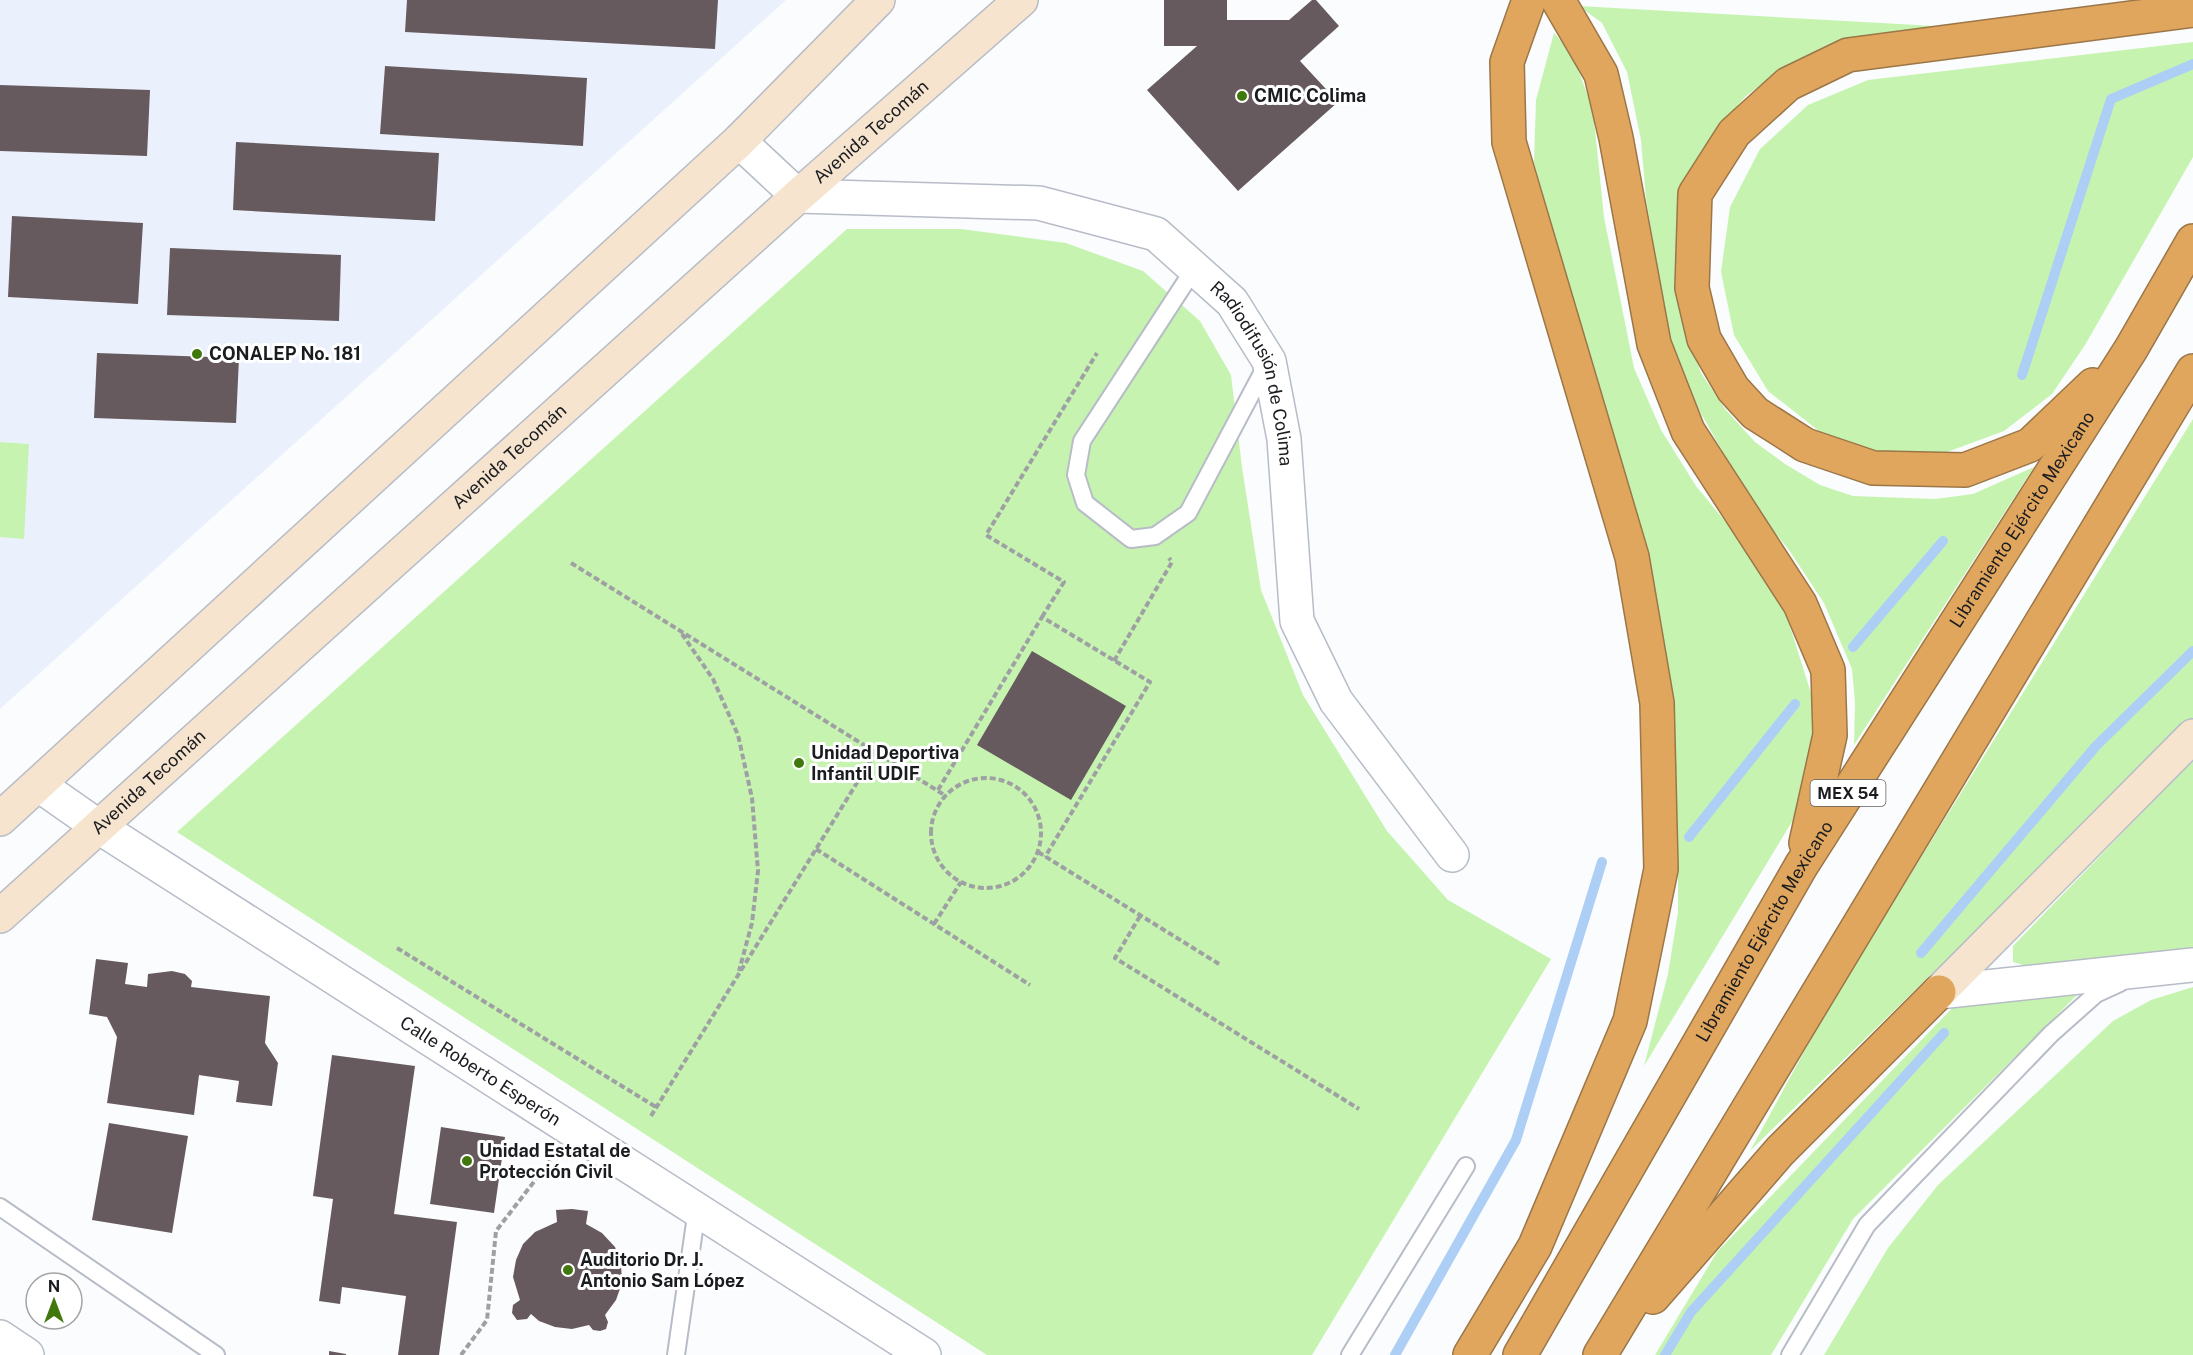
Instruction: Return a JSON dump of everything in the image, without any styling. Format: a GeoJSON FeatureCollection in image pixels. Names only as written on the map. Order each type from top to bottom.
{"type":"FeatureCollection","features":[{"type":"Feature","properties":{"kind":"highway"},"geometry":{"type":"LineString","coordinates":[[1470,1355],[1535,1246],[1630,1021],[1661,869],[1657,703],[1632,557],[1509,142],[1508,62],[1529,0]]}},
{"type":"Feature","properties":{"kind":"highway"},"geometry":{"type":"LineString","coordinates":[[1558,0],[1601,74],[1616,138],[1654,344],[1688,431],[1800,604],[1828,670],[1830,735],[1801,867]]}},
{"type":"Feature","properties":{"kind":"highway"},"geometry":{"type":"LineString","coordinates":[[2131,349],[2030,445],[1965,470],[1873,468],[1805,446],[1755,413],[1733,389],[1704,339],[1692,288],[1695,194],[1734,133],[1788,84],[1848,55],[2193,10]]}},
{"type":"Feature","properties":{"kind":"highway","name":"Libramiento Ejército Mexicano"},"geometry":{"type":"LineString","coordinates":[[1520,1355],[1801,867],[2131,349],[2193,241]]}},
{"type":"Feature","properties":{"kind":"highway"},"geometry":{"type":"LineString","coordinates":[[1601,1355],[2193,370]]}},
{"type":"Feature","properties":{"kind":"highway"},"geometry":{"type":"LineString","coordinates":[[1601,1355],[1780,1151],[1939,992]]}},
{"type":"Feature","properties":{"kind":"street"},"geometry":{"type":"LineString","coordinates":[[0,819],[739,141],[878,0]]}},
{"type":"Feature","properties":{"kind":"street","name":"Avenida Tecomán"},"geometry":{"type":"LineString","coordinates":[[0,916],[798,196],[1021,0]]}},
{"type":"Feature","properties":{"kind":"street"},"geometry":{"type":"LineString","coordinates":[[2172,0],[2193,1]]}},
{"type":"Feature","properties":{"kind":"street"},"geometry":{"type":"LineString","coordinates":[[739,141],[798,196]]}},
{"type":"Feature","properties":{"kind":"street","name":"Radiodifusión de Colima"},"geometry":{"type":"LineString","coordinates":[[798,196],[1039,203],[1156,234],[1232,302],[1269,361],[1284,439],[1297,621],[1336,701],[1452,855]]}},
{"type":"Feature","properties":{"kind":"street"},"geometry":{"type":"LineString","coordinates":[[1939,992],[2193,736]]}},
{"type":"Feature","properties":{"kind":"street","name":"Calle Roberto Esperón"},"geometry":{"type":"LineString","coordinates":[[39,785],[99,827],[924,1355]]}},
{"type":"Feature","properties":{"kind":"street"},"geometry":{"type":"LineString","coordinates":[[1939,992],[2193,965]]}},
{"type":"Feature","properties":{"kind":"street"},"geometry":{"type":"LineString","coordinates":[[0,1337],[27,1355]]}},
{"type":"Feature","properties":{"kind":"lane"},"geometry":{"type":"LineString","coordinates":[[1194,269],[1083,441],[1076,475],[1085,503],[1131,539],[1155,536],[1188,513],[1269,361]]}},
{"type":"Feature","properties":{"kind":"lane"},"geometry":{"type":"LineString","coordinates":[[1790,1355],[1867,1225],[2051,1034],[2096,994],[2157,968]]}},
{"type":"Feature","properties":{"kind":"lane"},"geometry":{"type":"LineString","coordinates":[[1350,1355],[1466,1166]]}},
{"type":"Feature","properties":{"kind":"lane"},"geometry":{"type":"LineString","coordinates":[[0,1207],[216,1355]]}},
{"type":"Feature","properties":{"kind":"lane"},"geometry":{"type":"LineString","coordinates":[[676,1355],[696,1209]]}},
{"type":"Feature","properties":{"kind":"path"},"geometry":{"type":"LineString","coordinates":[[938,790],[1064,582],[986,535],[1097,353]]}},
{"type":"Feature","properties":{"kind":"path"},"geometry":{"type":"LineString","coordinates":[[1114,661],[1172,562],[1155,536]]}},
{"type":"Feature","properties":{"kind":"path"},"geometry":{"type":"LineString","coordinates":[[571,563],[946,796]]}},
{"type":"Feature","properties":{"kind":"path"},"geometry":{"type":"LineString","coordinates":[[1042,617],[1150,682],[1045,856]]}},
{"type":"Feature","properties":{"kind":"path"},"geometry":{"type":"LineString","coordinates":[[680,631],[713,680],[738,735],[752,798],[758,871],[752,923],[737,977]]}},
{"type":"Feature","properties":{"kind":"path"},"geometry":{"type":"LineString","coordinates":[[651,1116],[876,752]]}},
{"type":"Feature","properties":{"kind":"path"},"geometry":{"type":"LineString","coordinates":[[992,778],[1022,791],[1033,804],[1040,820],[1042,836],[1038,852],[1029,869],[1015,881],[997,888],[978,888],[960,882],[947,872],[937,859],[932,842],[931,825],[936,809],[946,796],[959,785],[992,778]]}},
{"type":"Feature","properties":{"kind":"path"},"geometry":{"type":"LineString","coordinates":[[816,849],[1030,985]]}},
{"type":"Feature","properties":{"kind":"path"},"geometry":{"type":"LineString","coordinates":[[1038,852],[1219,964]]}},
{"type":"Feature","properties":{"kind":"path"},"geometry":{"type":"LineString","coordinates":[[934,924],[960,882]]}},
{"type":"Feature","properties":{"kind":"path"},"geometry":{"type":"LineString","coordinates":[[1140,916],[1115,958],[1359,1109]]}},
{"type":"Feature","properties":{"kind":"path"},"geometry":{"type":"LineString","coordinates":[[398,948],[656,1107]]}},
{"type":"Feature","properties":{"kind":"path"},"geometry":{"type":"LineString","coordinates":[[461,1355],[487,1320],[496,1231],[573,1130]]}},
{"type":"Feature","properties":{"kind":"shaded area","name":"CONALEP No. 181"},"geometry":{"type":"Polygon","coordinates":[[[0,0],[786,0],[0,709],[0,0]]]}},
{"type":"Feature","properties":{"kind":"green space"},"geometry":{"type":"Polygon","coordinates":[[[1579,6],[1935,26],[1877,35],[1786,67],[1746,96],[1715,131],[1691,169],[1680,216],[1685,328],[1701,373],[1725,409],[1755,442],[1785,464],[1820,485],[1853,496],[1935,499],[1973,494],[2034,467],[1854,745],[1855,702],[1852,669],[1824,603],[1789,550],[1754,507],[1686,387],[1668,332],[1646,199],[1641,140],[1627,72],[1602,23],[1579,6]]]}},
{"type":"Feature","properties":{"kind":"green space"},"geometry":{"type":"Polygon","coordinates":[[[1554,33],[1572,53],[1593,110],[1604,217],[1634,368],[1661,430],[1696,486],[1737,536],[1783,604],[1814,703],[1810,762],[1793,820],[1644,1066],[1668,974],[1678,912],[1678,831],[1673,740],[1640,546],[1534,162],[1536,100],[1554,33]]]}},
{"type":"Feature","properties":{"kind":"green space"},"geometry":{"type":"Polygon","coordinates":[[[2193,42],[2193,157],[2085,345],[2052,394],[2004,431],[1947,452],[1881,453],[1819,431],[1768,391],[1734,335],[1721,272],[1730,207],[1760,149],[1808,105],[1868,80],[2193,42]]]}},
{"type":"Feature","properties":{"kind":"green space","name":"Unidad Deportiva Infantil UDIF"},"geometry":{"type":"Polygon","coordinates":[[[847,229],[961,229],[1066,243],[1143,271],[1200,321],[1231,375],[1242,467],[1261,590],[1303,695],[1387,831],[1448,900],[1551,959],[1312,1355],[987,1355],[177,832],[847,229]]]}},
{"type":"Feature","properties":{"kind":"green space"},"geometry":{"type":"Polygon","coordinates":[[[2193,419],[2193,719],[1750,1151],[1830,1004],[2193,419]]]}},
{"type":"Feature","properties":{"kind":"green space"},"geometry":{"type":"Polygon","coordinates":[[[0,442],[29,444],[24,539],[0,537],[0,442]]]}},
{"type":"Feature","properties":{"kind":"green space"},"geometry":{"type":"Polygon","coordinates":[[[2193,760],[2193,950],[2030,967],[2013,962],[2013,946],[2193,760]]]}},
{"type":"Feature","properties":{"kind":"green space"},"geometry":{"type":"Polygon","coordinates":[[[2085,987],[1853,1219],[1771,1355],[1655,1355],[1717,1252],[1960,1000],[2085,987]]]}},
{"type":"Feature","properties":{"kind":"green space"},"geometry":{"type":"Polygon","coordinates":[[[2193,987],[2193,1355],[1824,1355],[1888,1248],[1938,1185],[2113,1021],[2151,1000],[2193,987]]]}},
{"type":"Feature","properties":{"kind":"building"},"geometry":{"type":"Polygon","coordinates":[[[407,0],[718,0],[715,49],[405,32],[407,0]]]}},
{"type":"Feature","properties":{"kind":"building","name":"CMIC Colima"},"geometry":{"type":"Polygon","coordinates":[[[1164,0],[1227,0],[1227,20],[1289,20],[1312,0],[1316,0],[1339,26],[1300,61],[1338,102],[1238,191],[1147,90],[1197,46],[1164,46],[1164,0]]]}},
{"type":"Feature","properties":{"kind":"building"},"geometry":{"type":"Polygon","coordinates":[[[385,66],[587,78],[583,146],[380,134],[385,66]]]}},
{"type":"Feature","properties":{"kind":"building"},"geometry":{"type":"Polygon","coordinates":[[[0,85],[150,90],[147,156],[0,151],[0,85]]]}},
{"type":"Feature","properties":{"kind":"building"},"geometry":{"type":"Polygon","coordinates":[[[236,142],[439,153],[435,221],[233,210],[236,142]]]}},
{"type":"Feature","properties":{"kind":"building"},"geometry":{"type":"Polygon","coordinates":[[[12,216],[143,223],[138,304],[8,297],[12,216]]]}},
{"type":"Feature","properties":{"kind":"building"},"geometry":{"type":"Polygon","coordinates":[[[170,248],[341,255],[339,321],[167,315],[170,248]]]}},
{"type":"Feature","properties":{"kind":"building"},"geometry":{"type":"Polygon","coordinates":[[[97,353],[239,358],[236,423],[94,418],[97,353]]]}},
{"type":"Feature","properties":{"kind":"building"},"geometry":{"type":"Polygon","coordinates":[[[1032,651],[1126,706],[1071,800],[977,745],[1032,651]]]}},
{"type":"Feature","properties":{"kind":"building"},"geometry":{"type":"Polygon","coordinates":[[[96,959],[128,963],[125,984],[147,987],[148,974],[172,971],[185,974],[192,981],[191,987],[270,996],[265,1043],[278,1063],[272,1106],[236,1102],[239,1081],[199,1075],[194,1115],[107,1103],[117,1037],[107,1017],[89,1014],[96,959]]]}},
{"type":"Feature","properties":{"kind":"building"},"geometry":{"type":"Polygon","coordinates":[[[332,1055],[415,1066],[394,1214],[457,1222],[439,1355],[398,1355],[406,1296],[342,1287],[340,1304],[319,1301],[333,1199],[313,1196],[332,1055]]]}},
{"type":"Feature","properties":{"kind":"building"},"geometry":{"type":"Polygon","coordinates":[[[109,1123],[188,1136],[172,1233],[92,1220],[109,1123]]]}},
{"type":"Feature","properties":{"kind":"building","name":"Unidad Estatal de Protección Civil"},"geometry":{"type":"Polygon","coordinates":[[[441,1127],[505,1137],[494,1213],[430,1204],[441,1127]]]}},
{"type":"Feature","properties":{"kind":"building","name":"Auditorio Dr. J. Antonio Sam López"},"geometry":{"type":"Polygon","coordinates":[[[556,1210],[588,1211],[586,1224],[602,1233],[615,1247],[621,1264],[622,1283],[616,1300],[605,1315],[608,1322],[606,1329],[600,1331],[593,1330],[589,1325],[572,1329],[555,1327],[539,1321],[531,1314],[527,1319],[517,1320],[512,1313],[513,1305],[520,1300],[513,1277],[516,1260],[523,1244],[535,1232],[557,1222],[556,1210]]]}},
{"type":"Feature","properties":{"kind":"building"},"geometry":{"type":"Polygon","coordinates":[[[329,1351],[346,1354],[346,1355],[329,1355],[329,1351]]]}},
{"type":"Feature","properties":{"kind":"waterway"},"geometry":{"type":"LineString","coordinates":[[2022,375],[2111,99],[2193,64]]}},
{"type":"Feature","properties":{"kind":"waterway"},"geometry":{"type":"LineString","coordinates":[[1853,647],[1943,541]]}},
{"type":"Feature","properties":{"kind":"waterway"},"geometry":{"type":"LineString","coordinates":[[1921,953],[2096,746],[2193,651]]}},
{"type":"Feature","properties":{"kind":"waterway"},"geometry":{"type":"LineString","coordinates":[[1689,837],[1795,704]]}},
{"type":"Feature","properties":{"kind":"waterway"},"geometry":{"type":"LineString","coordinates":[[1395,1355],[1516,1140],[1602,862]]}},
{"type":"Feature","properties":{"kind":"waterway"},"geometry":{"type":"LineString","coordinates":[[1665,1355],[1691,1312],[1944,1033]]}},
{"type":"Feature","properties":{"kind":"place","name":"CMIC Colima"},"geometry":{"type":"Point","coordinates":[1242,96]}},
{"type":"Feature","properties":{"kind":"place","name":"CONALEP No. 181"},"geometry":{"type":"Point","coordinates":[197,354]}},
{"type":"Feature","properties":{"kind":"place","name":"Unidad Deportiva Infantil UDIF"},"geometry":{"type":"Point","coordinates":[799,763]}},
{"type":"Feature","properties":{"kind":"place","name":"Unidad Estatal de Protección Civil"},"geometry":{"type":"Point","coordinates":[467,1161]}},
{"type":"Feature","properties":{"kind":"place","name":"Auditorio Dr. J. Antonio Sam López"},"geometry":{"type":"Point","coordinates":[568,1270]}}]}
